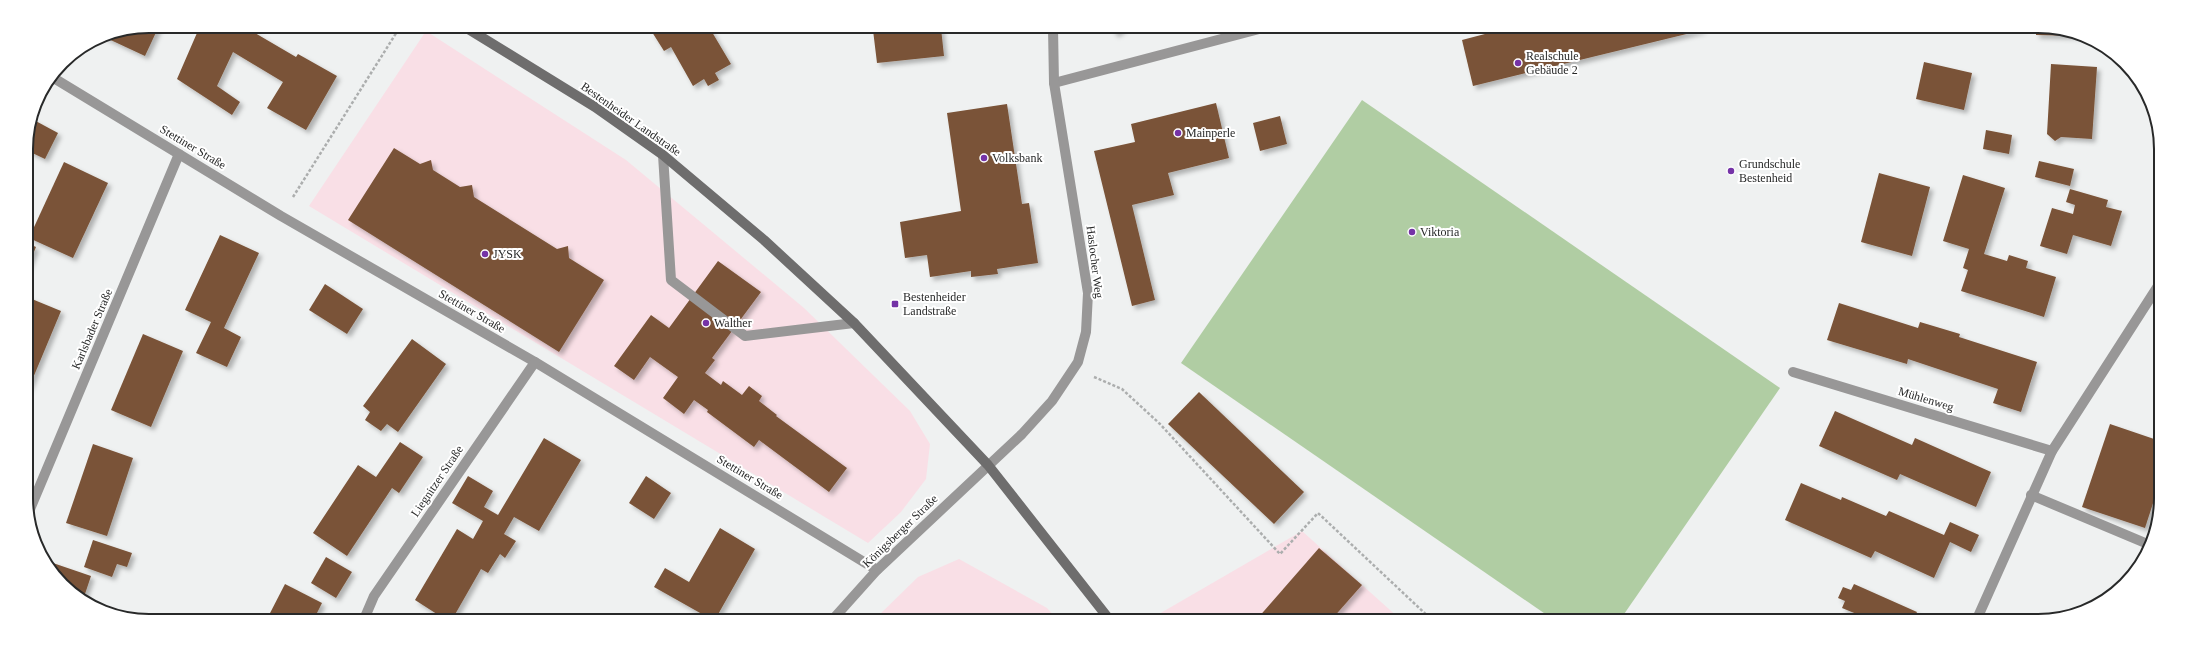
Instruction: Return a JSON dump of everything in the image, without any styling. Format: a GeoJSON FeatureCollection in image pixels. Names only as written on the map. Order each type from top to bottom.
{"type":"FeatureCollection","features":[{"type":"Feature","properties":{"kind":"main road","name":"Bestenheider Landstraße"},"geometry":{"type":"LineString","coordinates":[[476,33],[595,107],[663,155],[764,240],[854,323],[988,466],[1105,614]]}},
{"type":"Feature","properties":{"kind":"street","name":"Haslocher Weg"},"geometry":{"type":"LineString","coordinates":[[988,466],[1022,434],[1052,401],[1078,362],[1086,332],[1088,293],[1054,83],[1053,33]]}},
{"type":"Feature","properties":{"kind":"street"},"geometry":{"type":"LineString","coordinates":[[1054,83],[1244,33]]}},
{"type":"Feature","properties":{"kind":"street","name":"Stettiner Straße"},"geometry":{"type":"LineString","coordinates":[[56,80],[281,216],[535,362],[877,570]]}},
{"type":"Feature","properties":{"kind":"street","name":"Karlsbader Straße"},"geometry":{"type":"LineString","coordinates":[[33,502],[179,154]]}},
{"type":"Feature","properties":{"kind":"street"},"geometry":{"type":"LineString","coordinates":[[663,155],[671,280],[745,336],[854,323]]}},
{"type":"Feature","properties":{"kind":"street"},"geometry":{"type":"LineString","coordinates":[[1979,614],[2052,451],[2154,292]]}},
{"type":"Feature","properties":{"kind":"street","name":"Liegnitzer Straße"},"geometry":{"type":"LineString","coordinates":[[366,614],[374,596],[535,362]]}},
{"type":"Feature","properties":{"kind":"street","name":"Mühlenweg"},"geometry":{"type":"LineString","coordinates":[[1793,372],[2052,451]]}},
{"type":"Feature","properties":{"kind":"street","name":"Königsberger Straße"},"geometry":{"type":"LineString","coordinates":[[838,614],[877,570],[988,466]]}},
{"type":"Feature","properties":{"kind":"street"},"geometry":{"type":"LineString","coordinates":[[2031,495],[2145,543]]}},
{"type":"Feature","properties":{"kind":"path"},"geometry":{"type":"LineString","coordinates":[[281,216],[396,33]]}},
{"type":"Feature","properties":{"kind":"path"},"geometry":{"type":"LineString","coordinates":[[1074,368],[1122,389],[1160,424],[1280,554],[1318,513],[1426,614]]}},
{"type":"Feature","properties":{"kind":"shaded area"},"geometry":{"type":"Polygon","coordinates":[[[425,33],[429,33],[626,160],[804,308],[910,411],[930,444],[926,479],[901,512],[868,543],[309,206],[425,33]]]}},
{"type":"Feature","properties":{"kind":"shaded area"},"geometry":{"type":"Polygon","coordinates":[[[1302,531],[1394,614],[1159,614],[1302,531]]]}},
{"type":"Feature","properties":{"kind":"shaded area"},"geometry":{"type":"Polygon","coordinates":[[[959,559],[1047,608],[1052,614],[880,614],[918,577],[959,559]]]}},
{"type":"Feature","properties":{"kind":"green space","name":"Viktoria"},"geometry":{"type":"Polygon","coordinates":[[[1362,100],[1780,388],[1624,614],[1545,614],[1181,363],[1362,100]]]}},
{"type":"Feature","properties":{"kind":"building"},"geometry":{"type":"Polygon","coordinates":[[[156,33],[145,56],[110,40],[134,34],[156,33]]]}},
{"type":"Feature","properties":{"kind":"building"},"geometry":{"type":"Polygon","coordinates":[[[197,33],[255,33],[296,57],[298,54],[337,76],[306,130],[267,108],[283,82],[233,52],[217,86],[240,102],[232,115],[177,79],[197,33]]]}},
{"type":"Feature","properties":{"kind":"building"},"geometry":{"type":"Polygon","coordinates":[[[653,33],[713,33],[731,64],[715,73],[719,80],[708,86],[704,79],[693,86],[671,47],[664,51],[653,33]]]}},
{"type":"Feature","properties":{"kind":"building"},"geometry":{"type":"Polygon","coordinates":[[[873,33],[942,33],[944,56],[877,63],[873,33]]]}},
{"type":"Feature","properties":{"kind":"building","name":"Realschule Gebäude 2"},"geometry":{"type":"Polygon","coordinates":[[[1489,33],[1691,33],[1473,86],[1462,40],[1489,33]]]}},
{"type":"Feature","properties":{"kind":"building"},"geometry":{"type":"Polygon","coordinates":[[[2036,33],[2038,33],[2061,36],[2036,35],[2036,33]]]}},
{"type":"Feature","properties":{"kind":"building"},"geometry":{"type":"Polygon","coordinates":[[[1924,62],[1972,73],[1964,110],[1916,99],[1924,62]]]}},
{"type":"Feature","properties":{"kind":"building"},"geometry":{"type":"Polygon","coordinates":[[[2051,64],[2097,67],[2092,139],[2061,137],[2055,141],[2047,134],[2051,64]]]}},
{"type":"Feature","properties":{"kind":"building"},"geometry":{"type":"Polygon","coordinates":[[[1216,103],[1229,158],[1168,173],[1174,195],[1132,205],[1155,300],[1132,306],[1094,151],[1135,142],[1131,124],[1216,103]]]}},
{"type":"Feature","properties":{"kind":"building","name":"Volksbank"},"geometry":{"type":"Polygon","coordinates":[[[1007,104],[1022,204],[1029,203],[1038,263],[997,269],[998,274],[971,277],[971,271],[930,277],[927,255],[905,258],[900,222],[961,211],[947,113],[1007,104]]]}},
{"type":"Feature","properties":{"kind":"building"},"geometry":{"type":"Polygon","coordinates":[[[1280,116],[1287,144],[1260,151],[1253,123],[1280,116]]]}},
{"type":"Feature","properties":{"kind":"building"},"geometry":{"type":"Polygon","coordinates":[[[37,121],[58,133],[45,159],[33,153],[33,142],[37,121]]]}},
{"type":"Feature","properties":{"kind":"building"},"geometry":{"type":"Polygon","coordinates":[[[1986,130],[2012,135],[2009,154],[1983,149],[1986,130]]]}},
{"type":"Feature","properties":{"kind":"building","name":"JYSK"},"geometry":{"type":"Polygon","coordinates":[[[394,148],[420,164],[431,160],[433,170],[460,187],[472,185],[474,197],[557,249],[568,246],[569,258],[604,280],[559,352],[348,220],[394,148]]]}},
{"type":"Feature","properties":{"kind":"building"},"geometry":{"type":"Polygon","coordinates":[[[2039,161],[2074,169],[2070,186],[2035,177],[2039,161]]]}},
{"type":"Feature","properties":{"kind":"building"},"geometry":{"type":"Polygon","coordinates":[[[64,162],[108,183],[73,258],[33,240],[33,229],[64,162]]]}},
{"type":"Feature","properties":{"kind":"building"},"geometry":{"type":"Polygon","coordinates":[[[1879,173],[1930,187],[1912,256],[1861,242],[1879,173]]]}},
{"type":"Feature","properties":{"kind":"building"},"geometry":{"type":"Polygon","coordinates":[[[1963,175],[2005,188],[1984,254],[2007,261],[2009,255],[2028,261],[2026,268],[2056,277],[2044,317],[1961,291],[1968,270],[1963,268],[1969,249],[1943,241],[1963,175]]]}},
{"type":"Feature","properties":{"kind":"building"},"geometry":{"type":"Polygon","coordinates":[[[2070,189],[2108,200],[2106,207],[2122,211],[2111,246],[2073,235],[2067,254],[2040,246],[2052,208],[2073,214],[2075,205],[2066,202],[2070,189]]]}},
{"type":"Feature","properties":{"kind":"building"},"geometry":{"type":"Polygon","coordinates":[[[220,235],[259,253],[224,328],[241,337],[227,367],[196,353],[211,322],[185,310],[220,235]]]}},
{"type":"Feature","properties":{"kind":"building"},"geometry":{"type":"Polygon","coordinates":[[[33,246],[36,247],[33,254],[33,246]]]}},
{"type":"Feature","properties":{"kind":"building"},"geometry":{"type":"Polygon","coordinates":[[[718,261],[761,292],[712,358],[715,360],[705,373],[721,385],[723,381],[742,395],[749,386],[762,396],[759,401],[777,415],[776,416],[847,468],[829,492],[759,440],[754,447],[707,412],[708,410],[694,400],[684,414],[663,398],[678,377],[650,357],[634,380],[614,366],[651,315],[669,328],[718,261]]]}},
{"type":"Feature","properties":{"kind":"building"},"geometry":{"type":"Polygon","coordinates":[[[325,284],[363,309],[347,334],[309,310],[325,284]]]}},
{"type":"Feature","properties":{"kind":"building"},"geometry":{"type":"Polygon","coordinates":[[[33,299],[61,311],[33,378],[33,299]]]}},
{"type":"Feature","properties":{"kind":"building"},"geometry":{"type":"Polygon","coordinates":[[[1839,303],[1918,328],[1920,322],[1960,334],[1959,337],[2037,362],[2021,412],[1993,403],[1998,389],[1908,359],[1907,364],[1827,340],[1839,303]]]}},
{"type":"Feature","properties":{"kind":"building"},"geometry":{"type":"Polygon","coordinates":[[[143,334],[183,351],[151,427],[111,410],[143,334]]]}},
{"type":"Feature","properties":{"kind":"building"},"geometry":{"type":"Polygon","coordinates":[[[412,339],[446,364],[398,432],[387,424],[381,431],[365,420],[370,412],[363,406],[412,339]]]}},
{"type":"Feature","properties":{"kind":"building"},"geometry":{"type":"Polygon","coordinates":[[[1199,392],[1304,492],[1274,524],[1168,424],[1199,392]]]}},
{"type":"Feature","properties":{"kind":"building"},"geometry":{"type":"Polygon","coordinates":[[[1835,411],[1912,445],[1915,438],[1991,472],[1976,507],[1900,474],[1897,480],[1819,446],[1835,411]]]}},
{"type":"Feature","properties":{"kind":"building"},"geometry":{"type":"Polygon","coordinates":[[[2110,424],[2154,439],[2154,501],[2145,528],[2082,507],[2110,424]]]}},
{"type":"Feature","properties":{"kind":"building"},"geometry":{"type":"Polygon","coordinates":[[[544,438],[581,460],[539,531],[514,517],[504,534],[516,541],[505,558],[500,554],[488,573],[481,569],[455,614],[437,614],[415,600],[457,529],[473,539],[483,521],[452,503],[468,476],[493,491],[484,507],[498,515],[544,438]]]}},
{"type":"Feature","properties":{"kind":"building"},"geometry":{"type":"Polygon","coordinates":[[[400,442],[423,457],[399,493],[392,488],[347,556],[313,533],[358,465],[376,477],[400,442]]]}},
{"type":"Feature","properties":{"kind":"building"},"geometry":{"type":"Polygon","coordinates":[[[93,444],[133,458],[107,536],[66,523],[93,444]]]}},
{"type":"Feature","properties":{"kind":"building"},"geometry":{"type":"Polygon","coordinates":[[[646,476],[671,493],[654,519],[629,503],[646,476]]]}},
{"type":"Feature","properties":{"kind":"building"},"geometry":{"type":"Polygon","coordinates":[[[1801,483],[1841,500],[1842,497],[1886,516],[1889,511],[1944,535],[1950,522],[1979,535],[1971,552],[1950,542],[1934,578],[1875,551],[1871,558],[1785,520],[1801,483]]]}},
{"type":"Feature","properties":{"kind":"building"},"geometry":{"type":"Polygon","coordinates":[[[720,528],[755,549],[718,614],[702,614],[654,587],[665,568],[689,582],[720,528]]]}},
{"type":"Feature","properties":{"kind":"building"},"geometry":{"type":"Polygon","coordinates":[[[93,540],[132,553],[127,567],[117,564],[112,577],[84,567],[93,540]]]}},
{"type":"Feature","properties":{"kind":"building"},"geometry":{"type":"Polygon","coordinates":[[[1319,548],[1362,585],[1336,614],[1261,614],[1319,548]]]}},
{"type":"Feature","properties":{"kind":"building"},"geometry":{"type":"Polygon","coordinates":[[[326,557],[352,572],[336,598],[311,583],[326,557]]]}},
{"type":"Feature","properties":{"kind":"building"},"geometry":{"type":"Polygon","coordinates":[[[54,563],[91,576],[85,594],[73,585],[54,563]]]}},
{"type":"Feature","properties":{"kind":"building"},"geometry":{"type":"Polygon","coordinates":[[[285,584],[322,603],[316,614],[270,614],[285,584]]]}},
{"type":"Feature","properties":{"kind":"building"},"geometry":{"type":"Polygon","coordinates":[[[1854,584],[1917,612],[1916,614],[1857,614],[1842,608],[1845,601],[1838,598],[1843,587],[1851,590],[1854,584]]]}},
{"type":"Feature","properties":{"kind":"place","name":"Realschule Gebäude 2"},"geometry":{"type":"Point","coordinates":[1518,63]}},
{"type":"Feature","properties":{"kind":"place","name":"Mainperle"},"geometry":{"type":"Point","coordinates":[1178,133]}},
{"type":"Feature","properties":{"kind":"place","name":"Volksbank"},"geometry":{"type":"Point","coordinates":[984,158]}},
{"type":"Feature","properties":{"kind":"place","name":"Grundschule Bestenheid"},"geometry":{"type":"Point","coordinates":[1731,171]}},
{"type":"Feature","properties":{"kind":"place","name":"Viktoria"},"geometry":{"type":"Point","coordinates":[1412,232]}},
{"type":"Feature","properties":{"kind":"place","name":"JYSK"},"geometry":{"type":"Point","coordinates":[485,254]}},
{"type":"Feature","properties":{"kind":"place","name":"Bestenheider Landstraße"},"geometry":{"type":"Point","coordinates":[895,304]}},
{"type":"Feature","properties":{"kind":"place","name":"Walther"},"geometry":{"type":"Point","coordinates":[706,323]}}]}
